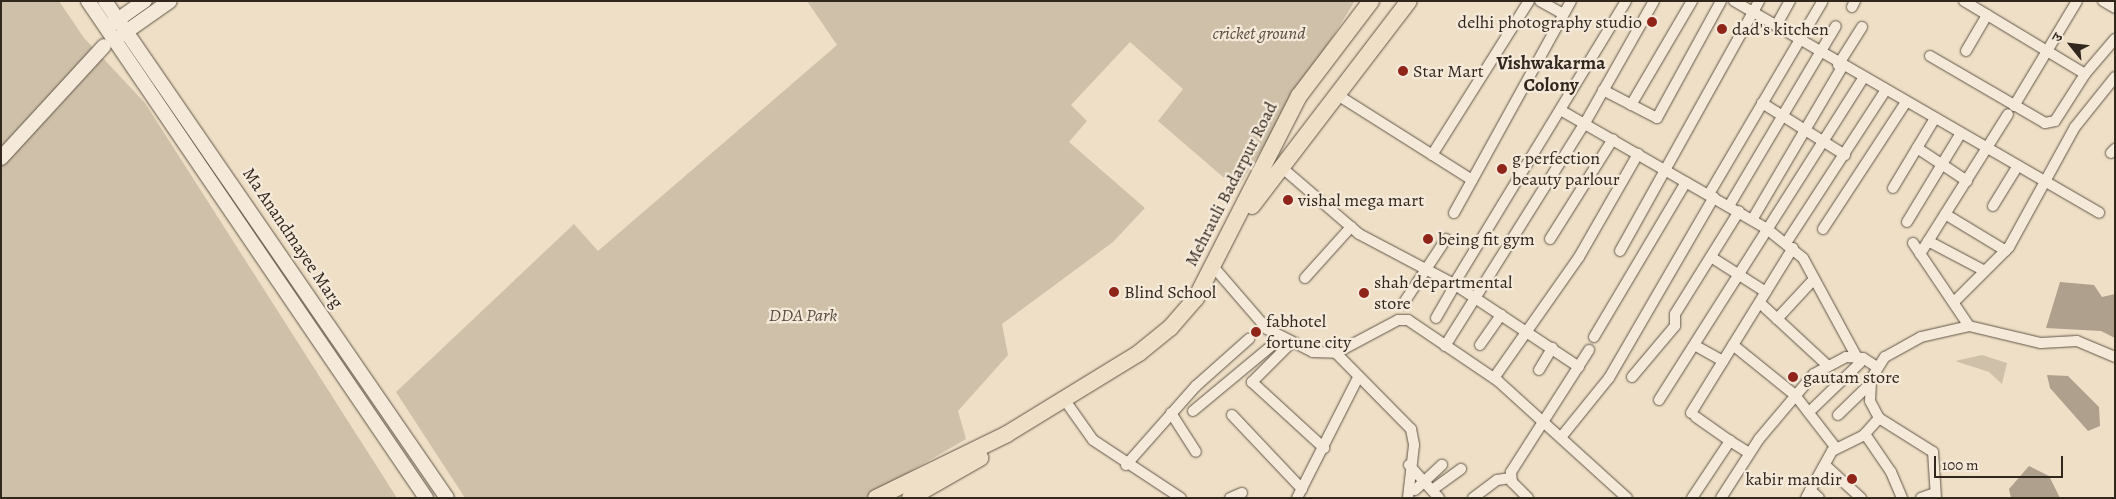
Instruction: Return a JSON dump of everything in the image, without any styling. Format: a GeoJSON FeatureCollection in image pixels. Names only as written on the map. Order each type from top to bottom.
{"type":"FeatureCollection","features":[{"type":"Feature","properties":{"kind":"main road","name":"Ma Anandmayee Marg"},"geometry":{"type":"LineString","coordinates":[[88,1],[117,40],[426,498]]}},
{"type":"Feature","properties":{"kind":"main road","name":"Ma Anandmayee Marg"},"geometry":{"type":"LineString","coordinates":[[105,1],[128,29],[447,498]]}},
{"type":"Feature","properties":{"kind":"main road"},"geometry":{"type":"LineString","coordinates":[[104,46],[108,28],[119,18],[145,1]]}},
{"type":"Feature","properties":{"kind":"main road"},"geometry":{"type":"LineString","coordinates":[[1,158],[104,46],[117,40],[128,29],[170,1]]}},
{"type":"Feature","properties":{"kind":"main road","name":"Mehrauli Badarpur Road"},"geometry":{"type":"LineString","coordinates":[[910,498],[1173,335],[1192,317],[1218,272],[1299,96],[1371,1]]}},
{"type":"Feature","properties":{"kind":"main road","name":"Mehrauli Badarpur Road"},"geometry":{"type":"LineString","coordinates":[[1067,402],[1155,342],[1184,314],[1260,181],[1280,166],[1409,1]]}},
{"type":"Feature","properties":{"kind":"main road","name":"Mehrauli Badarpur Road"},"geometry":{"type":"LineString","coordinates":[[876,498],[930,486]]}},
{"type":"Feature","properties":{"kind":"street"},"geometry":{"type":"LineString","coordinates":[[1432,155],[1529,1]]}},
{"type":"Feature","properties":{"kind":"street"},"geometry":{"type":"LineString","coordinates":[[1540,1],[1563,14]]}},
{"type":"Feature","properties":{"kind":"street"},"geometry":{"type":"LineString","coordinates":[[1454,212],[1571,1]]}},
{"type":"Feature","properties":{"kind":"street"},"geometry":{"type":"LineString","coordinates":[[1436,318],[1562,111],[1626,1]]}},
{"type":"Feature","properties":{"kind":"street"},"geometry":{"type":"LineString","coordinates":[[1445,346],[1477,300],[1585,123],[1654,1]]}},
{"type":"Feature","properties":{"kind":"street"},"geometry":{"type":"LineString","coordinates":[[1631,105],[1692,1]]}},
{"type":"Feature","properties":{"kind":"street"},"geometry":{"type":"LineString","coordinates":[[1603,90],[1657,117],[1721,1]]}},
{"type":"Feature","properties":{"kind":"street"},"geometry":{"type":"LineString","coordinates":[[1734,1],[1840,66],[1961,132],[2046,184],[2099,213]]}},
{"type":"Feature","properties":{"kind":"street"},"geometry":{"type":"LineString","coordinates":[[1620,251],[1664,168],[1759,1]]}},
{"type":"Feature","properties":{"kind":"street"},"geometry":{"type":"LineString","coordinates":[[1776,26],[1790,1]]}},
{"type":"Feature","properties":{"kind":"street"},"geometry":{"type":"LineString","coordinates":[[1964,1],[2084,74]]}},
{"type":"Feature","properties":{"kind":"street"},"geometry":{"type":"LineString","coordinates":[[1920,254],[1987,149],[2077,1]]}},
{"type":"Feature","properties":{"kind":"street"},"geometry":{"type":"LineString","coordinates":[[2103,1],[2115,8]]}},
{"type":"Feature","properties":{"kind":"street"},"geometry":{"type":"LineString","coordinates":[[1562,436],[1609,378],[1762,103],[1800,42],[1822,2]]}},
{"type":"Feature","properties":{"kind":"street"},"geometry":{"type":"LineString","coordinates":[[1966,51],[1987,15]]}},
{"type":"Feature","properties":{"kind":"street"},"geometry":{"type":"LineString","coordinates":[[1729,206],[1836,26]]}},
{"type":"Feature","properties":{"kind":"street"},"geometry":{"type":"LineString","coordinates":[[1752,220],[1805,131],[1862,27]]}},
{"type":"Feature","properties":{"kind":"street"},"geometry":{"type":"LineString","coordinates":[[1930,56],[2011,110],[2052,123],[2084,74],[2115,39]]}},
{"type":"Feature","properties":{"kind":"street"},"geometry":{"type":"LineString","coordinates":[[1954,302],[2006,251],[2046,184],[2075,127],[2115,77]]}},
{"type":"Feature","properties":{"kind":"street"},"geometry":{"type":"LineString","coordinates":[[1660,400],[1741,276],[1767,229],[1863,79]]}},
{"type":"Feature","properties":{"kind":"street"},"geometry":{"type":"LineString","coordinates":[[1750,453],[1694,415],[1723,361],[1760,303],[1790,246],[1885,91]]}},
{"type":"Feature","properties":{"kind":"street"},"geometry":{"type":"LineString","coordinates":[[1336,94],[1472,180]]}},
{"type":"Feature","properties":{"kind":"street"},"geometry":{"type":"LineString","coordinates":[[1823,229],[1906,102]]}},
{"type":"Feature","properties":{"kind":"street"},"geometry":{"type":"LineString","coordinates":[[1762,103],[1845,155]]}},
{"type":"Feature","properties":{"kind":"street"},"geometry":{"type":"LineString","coordinates":[[1562,111],[1739,211],[1790,246],[1814,279],[1859,357],[1858,366],[1809,412]]}},
{"type":"Feature","properties":{"kind":"street"},"geometry":{"type":"LineString","coordinates":[[1893,188],[1934,118]]}},
{"type":"Feature","properties":{"kind":"street"},"geometry":{"type":"LineString","coordinates":[[1907,222],[1943,165],[1961,132]]}},
{"type":"Feature","properties":{"kind":"street"},"geometry":{"type":"LineString","coordinates":[[1550,239],[1613,139]]}},
{"type":"Feature","properties":{"kind":"street"},"geometry":{"type":"LineString","coordinates":[[1916,148],[1967,181]]}},
{"type":"Feature","properties":{"kind":"street"},"geometry":{"type":"LineString","coordinates":[[1494,378],[1579,257],[1638,154]]}},
{"type":"Feature","properties":{"kind":"street"},"geometry":{"type":"LineString","coordinates":[[1280,166],[1351,227],[1455,285],[1526,330],[1579,367]]}},
{"type":"Feature","properties":{"kind":"street"},"geometry":{"type":"LineString","coordinates":[[1993,206],[2018,167]]}},
{"type":"Feature","properties":{"kind":"street"},"geometry":{"type":"LineString","coordinates":[[1594,337],[1686,182]]}},
{"type":"Feature","properties":{"kind":"street"},"geometry":{"type":"LineString","coordinates":[[1632,377],[1675,326],[1675,314],[1739,211]]}},
{"type":"Feature","properties":{"kind":"street"},"geometry":{"type":"LineString","coordinates":[[1945,214],[2006,251]]}},
{"type":"Feature","properties":{"kind":"street"},"geometry":{"type":"LineString","coordinates":[[1305,278],[1351,227]]}},
{"type":"Feature","properties":{"kind":"street"},"geometry":{"type":"LineString","coordinates":[[1403,304],[1428,269],[1446,239]]}},
{"type":"Feature","properties":{"kind":"street"},"geometry":{"type":"LineString","coordinates":[[1928,241],[1985,271]]}},
{"type":"Feature","properties":{"kind":"street"},"geometry":{"type":"LineString","coordinates":[[1913,243],[1969,326]]}},
{"type":"Feature","properties":{"kind":"street"},"geometry":{"type":"LineString","coordinates":[[1711,257],[1766,292]]}},
{"type":"Feature","properties":{"kind":"street"},"geometry":{"type":"LineString","coordinates":[[1218,272],[1259,320],[1281,338],[1290,344],[1336,353],[1358,378],[1411,429],[1414,445],[1406,481],[1408,498]]}},
{"type":"Feature","properties":{"kind":"street"},"geometry":{"type":"LineString","coordinates":[[1777,319],[1797,303],[1814,279]]}},
{"type":"Feature","properties":{"kind":"street"},"geometry":{"type":"LineString","coordinates":[[1760,303],[1828,366]]}},
{"type":"Feature","properties":{"kind":"street"},"geometry":{"type":"LineString","coordinates":[[1480,345],[1501,315]]}},
{"type":"Feature","properties":{"kind":"street"},"geometry":{"type":"LineString","coordinates":[[1336,353],[1403,319],[1494,378],[1562,436],[1627,498]]}},
{"type":"Feature","properties":{"kind":"street"},"geometry":{"type":"LineString","coordinates":[[1921,498],[1935,495],[1933,452],[1879,418],[1870,401],[1870,384],[1877,367],[1913,341],[1969,326],[2041,343],[2077,341],[2115,357]]}},
{"type":"Feature","properties":{"kind":"street"},"geometry":{"type":"LineString","coordinates":[[1193,411],[1281,338]]}},
{"type":"Feature","properties":{"kind":"street"},"geometry":{"type":"LineString","coordinates":[[1126,465],[1171,413],[1249,339]]}},
{"type":"Feature","properties":{"kind":"street"},"geometry":{"type":"LineString","coordinates":[[1290,344],[1252,382],[1324,448]]}},
{"type":"Feature","properties":{"kind":"street"},"geometry":{"type":"LineString","coordinates":[[1733,345],[1796,395],[1836,448]]}},
{"type":"Feature","properties":{"kind":"street"},"geometry":{"type":"LineString","coordinates":[[1696,346],[1723,361]]}},
{"type":"Feature","properties":{"kind":"street"},"geometry":{"type":"LineString","coordinates":[[1539,370],[1552,348]]}},
{"type":"Feature","properties":{"kind":"street"},"geometry":{"type":"LineString","coordinates":[[1511,478],[1589,350]]}},
{"type":"Feature","properties":{"kind":"street"},"geometry":{"type":"LineString","coordinates":[[1721,498],[1750,453],[1796,395],[1828,366],[1846,357],[1859,357],[1877,367]]}},
{"type":"Feature","properties":{"kind":"street"},"geometry":{"type":"LineString","coordinates":[[1232,415],[1299,493],[1324,448],[1358,378]]}},
{"type":"Feature","properties":{"kind":"street"},"geometry":{"type":"LineString","coordinates":[[1838,414],[1870,384]]}},
{"type":"Feature","properties":{"kind":"street"},"geometry":{"type":"LineString","coordinates":[[1067,402],[1093,440],[1126,465],[1181,498]]}},
{"type":"Feature","properties":{"kind":"street"},"geometry":{"type":"LineString","coordinates":[[1171,413],[1196,452]]}},
{"type":"Feature","properties":{"kind":"street"},"geometry":{"type":"LineString","coordinates":[[1819,498],[1808,494],[1836,448],[1865,434],[1879,418]]}},
{"type":"Feature","properties":{"kind":"street"},"geometry":{"type":"LineString","coordinates":[[1865,434],[1891,472],[1902,498]]}},
{"type":"Feature","properties":{"kind":"street"},"geometry":{"type":"LineString","coordinates":[[1692,498],[1730,440]]}},
{"type":"Feature","properties":{"kind":"street"},"geometry":{"type":"LineString","coordinates":[[1415,490],[1442,464]]}},
{"type":"Feature","properties":{"kind":"street"},"geometry":{"type":"LineString","coordinates":[[1409,465],[1435,494],[1461,469]]}},
{"type":"Feature","properties":{"kind":"street"},"geometry":{"type":"LineString","coordinates":[[1825,465],[1861,498]]}},
{"type":"Feature","properties":{"kind":"street"},"geometry":{"type":"LineString","coordinates":[[1473,498],[1497,480],[1511,478]]}},
{"type":"Feature","properties":{"kind":"street"},"geometry":{"type":"LineString","coordinates":[[1511,478],[1528,498]]}},
{"type":"Feature","properties":{"kind":"street"},"geometry":{"type":"LineString","coordinates":[[1406,481],[1424,498]]}},
{"type":"Feature","properties":{"kind":"street"},"geometry":{"type":"LineString","coordinates":[[1230,498],[1242,493]]}},
{"type":"Feature","properties":{"kind":"green space"},"geometry":{"type":"Polygon","coordinates":[[[1,1],[59,1],[84,38],[145,103],[397,498],[1,498],[1,1]]]}},
{"type":"Feature","properties":{"kind":"green space","name":"DDA Park"},"geometry":{"type":"Polygon","coordinates":[[[807,1],[1355,1],[1237,189],[1158,121],[1183,89],[1130,42],[1071,105],[1087,121],[1069,142],[1145,208],[1113,242],[1002,324],[1008,355],[958,411],[966,439],[865,498],[465,498],[396,392],[574,224],[598,251],[837,45],[807,1]]]}},
{"type":"Feature","properties":{"kind":"green space"},"geometry":{"type":"Polygon","coordinates":[[[1982,355],[2007,363],[2002,384],[1989,372],[1955,361],[1982,355]]]}},
{"type":"Feature","properties":{"kind":"shaded area"},"geometry":{"type":"Polygon","coordinates":[[[2060,282],[2094,285],[2102,297],[2115,294],[2115,338],[2101,331],[2046,328],[2060,282]]]}},
{"type":"Feature","properties":{"kind":"shaded area"},"geometry":{"type":"Polygon","coordinates":[[[2047,375],[2068,376],[2099,407],[2100,426],[2088,431],[2050,388],[2047,375]]]}},
{"type":"Feature","properties":{"kind":"shaded area"},"geometry":{"type":"Polygon","coordinates":[[[2029,466],[2049,476],[2060,498],[2011,498],[2009,489],[2029,466]]]}},
{"type":"Feature","properties":{"kind":"place","name":"delhi photography studio"},"geometry":{"type":"Point","coordinates":[1652,22]}},
{"type":"Feature","properties":{"kind":"place","name":"dad's kitchen"},"geometry":{"type":"Point","coordinates":[1722,29]}},
{"type":"Feature","properties":{"kind":"place","name":"Star Mart"},"geometry":{"type":"Point","coordinates":[1403,71]}},
{"type":"Feature","properties":{"kind":"place","name":"g perfection beauty parlour"},"geometry":{"type":"Point","coordinates":[1502,169]}},
{"type":"Feature","properties":{"kind":"place","name":"vishal mega mart"},"geometry":{"type":"Point","coordinates":[1288,200]}},
{"type":"Feature","properties":{"kind":"place","name":"being fit gym"},"geometry":{"type":"Point","coordinates":[1428,239]}},
{"type":"Feature","properties":{"kind":"place","name":"Blind School"},"geometry":{"type":"Point","coordinates":[1114,292]}},
{"type":"Feature","properties":{"kind":"place","name":"shah departmental store"},"geometry":{"type":"Point","coordinates":[1364,293]}},
{"type":"Feature","properties":{"kind":"place","name":"fabhotel fortune city"},"geometry":{"type":"Point","coordinates":[1256,332]}},
{"type":"Feature","properties":{"kind":"place","name":"gautam store"},"geometry":{"type":"Point","coordinates":[1793,377]}},
{"type":"Feature","properties":{"kind":"place","name":"kabir mandir"},"geometry":{"type":"Point","coordinates":[1852,479]}},
{"type":"Feature","properties":{"kind":"district","name":"Vishwakarma Colony"},"geometry":{"type":"Point","coordinates":[1551,75]}},
{"type":"Feature","properties":{"kind":"park label","name":"cricket ground"},"geometry":{"type":"Point","coordinates":[1259,33]}}]}
